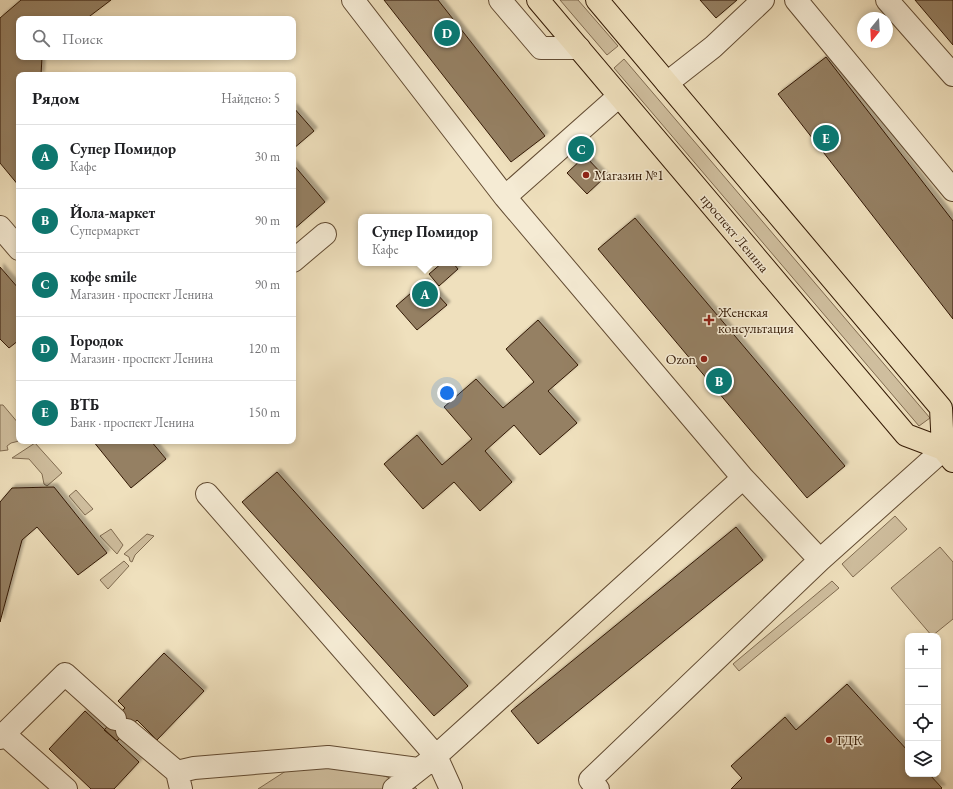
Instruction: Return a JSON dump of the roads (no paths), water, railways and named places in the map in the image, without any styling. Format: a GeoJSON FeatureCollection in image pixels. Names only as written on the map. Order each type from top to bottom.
{"type":"FeatureCollection","features":[{"type":"Feature","properties":{"kind":"main road","name":"проспект Ленина"},"geometry":{"type":"LineString","coordinates":[[538,0],[906,435],[950,450]]}},
{"type":"Feature","properties":{"kind":"main road"},"geometry":{"type":"LineString","coordinates":[[597,0],[941,408],[950,450]]}},
{"type":"Feature","properties":{"kind":"lane"},"geometry":{"type":"LineString","coordinates":[[353,0],[505,197],[744,478],[820,560]]}},
{"type":"Feature","properties":{"kind":"lane"},"geometry":{"type":"LineString","coordinates":[[500,0],[541,48],[579,48]]}},
{"type":"Feature","properties":{"kind":"lane"},"geometry":{"type":"LineString","coordinates":[[667,83],[713,47],[763,0]]}},
{"type":"Feature","properties":{"kind":"lane"},"geometry":{"type":"LineString","coordinates":[[796,0],[953,190]]}},
{"type":"Feature","properties":{"kind":"lane"},"geometry":{"type":"LineString","coordinates":[[887,0],[953,75]]}},
{"type":"Feature","properties":{"kind":"lane"},"geometry":{"type":"LineString","coordinates":[[505,197],[619,96]]}},
{"type":"Feature","properties":{"kind":"lane"},"geometry":{"type":"LineString","coordinates":[[0,227],[16,246]]}},
{"type":"Feature","properties":{"kind":"lane"},"geometry":{"type":"LineString","coordinates":[[296,258],[325,234]]}},
{"type":"Feature","properties":{"kind":"lane"},"geometry":{"type":"LineString","coordinates":[[598,789],[590,780],[820,560],[950,450]]}},
{"type":"Feature","properties":{"kind":"lane"},"geometry":{"type":"LineString","coordinates":[[394,789],[436,756],[744,478]]}},
{"type":"Feature","properties":{"kind":"lane"},"geometry":{"type":"LineString","coordinates":[[207,494],[436,756],[451,789]]}},
{"type":"Feature","properties":{"kind":"lane"},"geometry":{"type":"LineString","coordinates":[[66,789],[2,736],[65,674],[121,724],[179,780],[194,768],[328,757],[418,769]]}},
{"type":"Feature","properties":{"kind":"place","name":"Городок"},"geometry":{"type":"Point","coordinates":[447,33]}},
{"type":"Feature","properties":{"kind":"place","name":"ВТБ"},"geometry":{"type":"Point","coordinates":[826,138]}},
{"type":"Feature","properties":{"kind":"place","name":"кофе smile"},"geometry":{"type":"Point","coordinates":[581,149]}},
{"type":"Feature","properties":{"kind":"place","name":"Магазин №1"},"geometry":{"type":"Point","coordinates":[586,175]}},
{"type":"Feature","properties":{"kind":"place","name":"Супер Помидор"},"geometry":{"type":"Point","coordinates":[425,294]}},
{"type":"Feature","properties":{"kind":"place","name":"Женская консультация"},"geometry":{"type":"Point","coordinates":[709,320]}},
{"type":"Feature","properties":{"kind":"place","name":"Ozon"},"geometry":{"type":"Point","coordinates":[704,359]}},
{"type":"Feature","properties":{"kind":"place","name":"Йола-маркет"},"geometry":{"type":"Point","coordinates":[719,381]}},
{"type":"Feature","properties":{"kind":"place","name":"ГДК"},"geometry":{"type":"Point","coordinates":[829,740]}}]}
